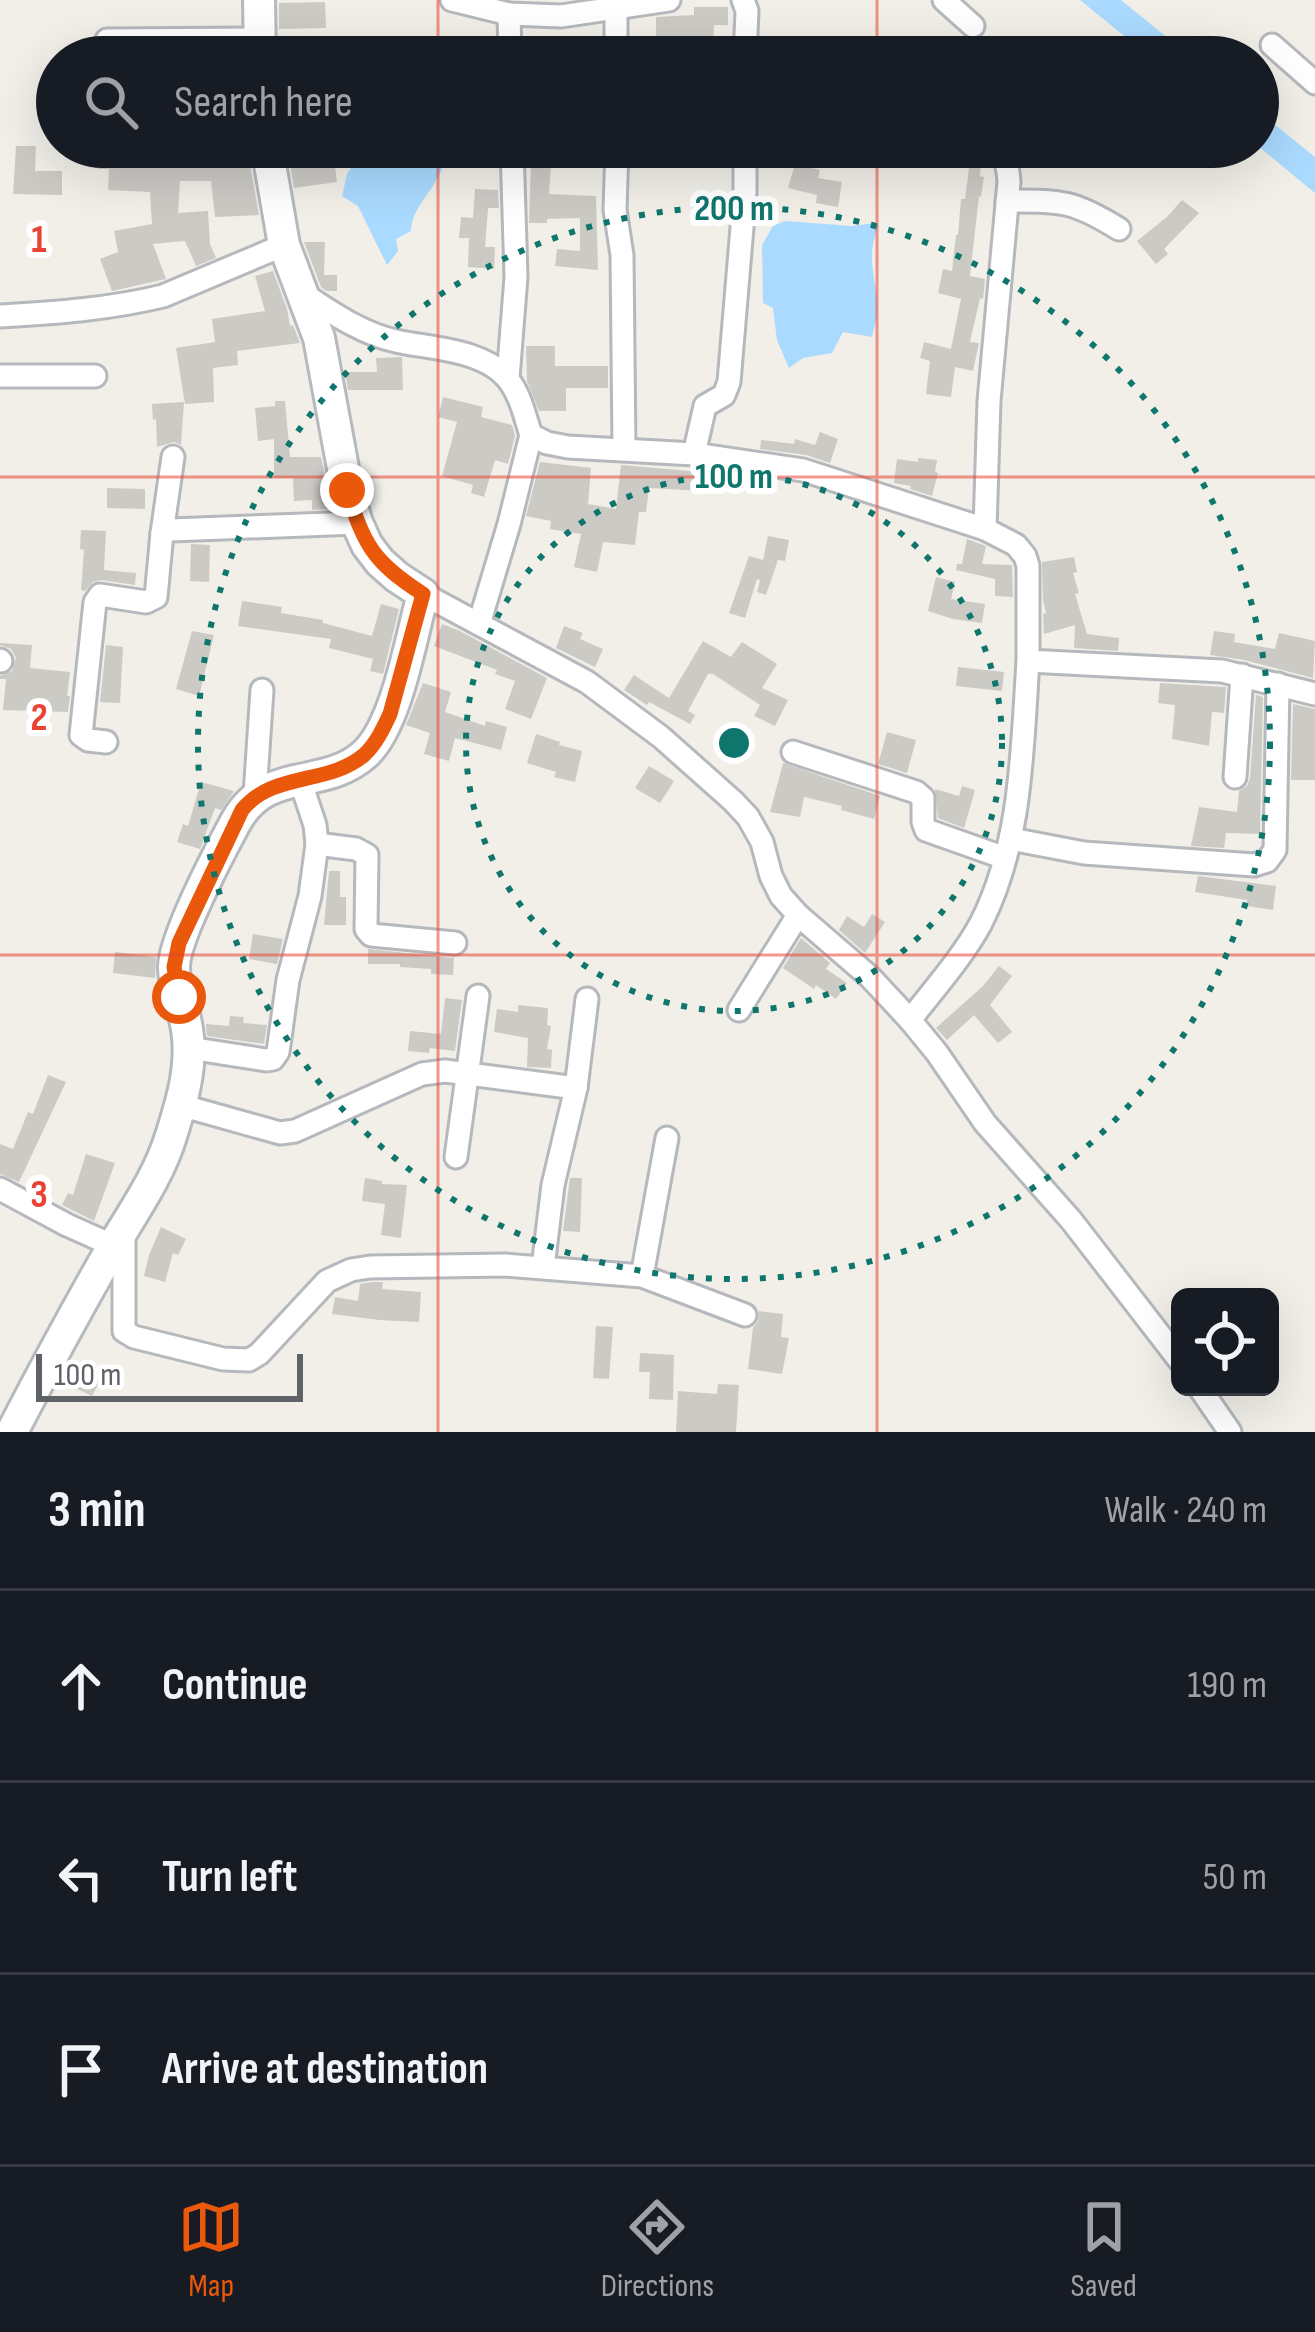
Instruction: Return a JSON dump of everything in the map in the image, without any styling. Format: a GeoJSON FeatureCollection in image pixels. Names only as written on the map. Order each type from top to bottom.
{"type":"FeatureCollection","features":[{"type":"Feature","properties":{"kind":"street"},"geometry":{"type":"LineString","coordinates":[[259,0],[260,36]]}},
{"type":"Feature","properties":{"kind":"street"},"geometry":{"type":"LineString","coordinates":[[452,0],[509,14],[561,16],[670,0]]}},
{"type":"Feature","properties":{"kind":"street"},"geometry":{"type":"LineString","coordinates":[[743,0],[746,36]]}},
{"type":"Feature","properties":{"kind":"street"},"geometry":{"type":"LineString","coordinates":[[944,0],[973,26]]}},
{"type":"Feature","properties":{"kind":"street"},"geometry":{"type":"LineString","coordinates":[[616,9],[616,36]]}},
{"type":"Feature","properties":{"kind":"street"},"geometry":{"type":"LineString","coordinates":[[509,14],[510,36]]}},
{"type":"Feature","properties":{"kind":"street"},"geometry":{"type":"LineString","coordinates":[[1279,51],[1315,83]]}},
{"type":"Feature","properties":{"kind":"street"},"geometry":{"type":"LineString","coordinates":[[271,168],[284,245],[319,338],[347,490],[367,545],[397,577],[423,594],[587,682],[705,775],[748,817],[781,896],[910,1020],[985,1123],[1071,1220],[1171,1349]]}},
{"type":"Feature","properties":{"kind":"street"},"geometry":{"type":"LineString","coordinates":[[508,378],[516,277],[513,168]]}},
{"type":"Feature","properties":{"kind":"street"},"geometry":{"type":"LineString","coordinates":[[616,168],[624,449]]}},
{"type":"Feature","properties":{"kind":"street"},"geometry":{"type":"LineString","coordinates":[[694,454],[705,406],[724,395],[729,382],[745,168]]}},
{"type":"Feature","properties":{"kind":"street"},"geometry":{"type":"LineString","coordinates":[[986,529],[988,401],[1008,168]]}},
{"type":"Feature","properties":{"kind":"street"},"geometry":{"type":"LineString","coordinates":[[1007,201],[1078,205],[1119,229]]}},
{"type":"Feature","properties":{"kind":"street"},"geometry":{"type":"LineString","coordinates":[[0,316],[146,300],[284,245]]}},
{"type":"Feature","properties":{"kind":"street"},"geometry":{"type":"LineString","coordinates":[[302,293],[374,334],[454,351],[486,364],[508,378],[520,400],[531,435],[478,624]]}},
{"type":"Feature","properties":{"kind":"street"},"geometry":{"type":"LineString","coordinates":[[0,376],[95,376]]}},
{"type":"Feature","properties":{"kind":"street"},"geometry":{"type":"LineString","coordinates":[[531,435],[568,447],[694,454],[803,470],[986,529],[1016,545],[1025,556],[1028,661],[1019,786],[1008,848],[980,923],[910,1020]]}},
{"type":"Feature","properties":{"kind":"street"},"geometry":{"type":"LineString","coordinates":[[106,742],[88,740],[81,731],[95,602],[100,595],[146,602],[156,597],[173,457]]}},
{"type":"Feature","properties":{"kind":"street"},"geometry":{"type":"LineString","coordinates":[[162,533],[357,524]]}},
{"type":"Feature","properties":{"kind":"street"},"geometry":{"type":"LineString","coordinates":[[255,795],[340,769],[362,757],[390,714],[423,594]]}},
{"type":"Feature","properties":{"kind":"street"},"geometry":{"type":"LineString","coordinates":[[1028,661],[1196,669],[1315,694]]}},
{"type":"Feature","properties":{"kind":"street"},"geometry":{"type":"LineString","coordinates":[[1234,777],[1242,675]]}},
{"type":"Feature","properties":{"kind":"street"},"geometry":{"type":"LineString","coordinates":[[793,752],[922,795],[926,830],[1008,848],[1254,865],[1267,861],[1275,850],[1278,684]]}},
{"type":"Feature","properties":{"kind":"street"},"geometry":{"type":"LineString","coordinates":[[12,1432],[169,1143],[189,1068],[176,954],[233,825],[255,795],[262,690]]}},
{"type":"Feature","properties":{"kind":"street"},"geometry":{"type":"LineString","coordinates":[[189,1048],[266,1060],[276,1056],[280,1047],[288,980],[310,896],[317,844],[300,780]]}},
{"type":"Feature","properties":{"kind":"street"},"geometry":{"type":"LineString","coordinates":[[317,844],[368,855],[366,929],[371,935],[455,943]]}},
{"type":"Feature","properties":{"kind":"street"},"geometry":{"type":"LineString","coordinates":[[739,1010],[798,915]]}},
{"type":"Feature","properties":{"kind":"street"},"geometry":{"type":"LineString","coordinates":[[455,1156],[478,996]]}},
{"type":"Feature","properties":{"kind":"street"},"geometry":{"type":"LineString","coordinates":[[543,1267],[587,1000]]}},
{"type":"Feature","properties":{"kind":"street"},"geometry":{"type":"LineString","coordinates":[[180,1106],[287,1132],[411,1077],[445,1071],[576,1088]]}},
{"type":"Feature","properties":{"kind":"street"},"geometry":{"type":"LineString","coordinates":[[642,1276],[667,1138]]}},
{"type":"Feature","properties":{"kind":"street"},"geometry":{"type":"LineString","coordinates":[[0,1189],[67,1225],[119,1237]]}},
{"type":"Feature","properties":{"kind":"street"},"geometry":{"type":"LineString","coordinates":[[119,1237],[124,1331],[233,1360],[250,1360],[259,1354],[327,1281],[370,1267],[543,1267],[642,1276],[745,1315]]}},
{"type":"Feature","properties":{"kind":"street"},"geometry":{"type":"LineString","coordinates":[[1205,1396],[1230,1432]]}},
{"type":"Feature","properties":{"kind":"water"},"geometry":{"type":"Polygon","coordinates":[[[1080,0],[1121,0],[1165,36],[1124,36],[1080,0]]]}},
{"type":"Feature","properties":{"kind":"water"},"geometry":{"type":"Polygon","coordinates":[[[1279,128],[1315,157],[1315,193],[1279,163],[1279,128]]]}},
{"type":"Feature","properties":{"kind":"water"},"geometry":{"type":"Polygon","coordinates":[[[351,168],[442,168],[415,214],[411,231],[396,239],[398,251],[387,265],[358,206],[342,196],[351,168]]]}},
{"type":"Feature","properties":{"kind":"water"},"geometry":{"type":"Polygon","coordinates":[[[785,221],[879,226],[872,250],[877,317],[872,337],[843,332],[832,353],[803,358],[789,368],[777,340],[773,308],[763,303],[762,245],[773,226],[785,221]]]}},
{"type":"Feature","properties":{"kind":"building"},"geometry":{"type":"Polygon","coordinates":[[[325,2],[326,28],[279,29],[279,3],[325,2]]]}},
{"type":"Feature","properties":{"kind":"building"},"geometry":{"type":"Polygon","coordinates":[[[694,7],[728,7],[728,25],[714,25],[713,36],[656,36],[656,17],[694,15],[694,7]]]}},
{"type":"Feature","properties":{"kind":"building"},"geometry":{"type":"Polygon","coordinates":[[[16,146],[36,146],[35,171],[62,171],[62,195],[13,194],[16,146]]]}},
{"type":"Feature","properties":{"kind":"building"},"geometry":{"type":"Polygon","coordinates":[[[251,168],[259,215],[215,217],[211,181],[180,181],[178,213],[208,211],[216,258],[196,266],[185,241],[153,244],[166,279],[112,291],[100,259],[118,252],[114,231],[152,224],[150,192],[108,190],[109,169],[98,169],[251,168]]]}},
{"type":"Feature","properties":{"kind":"building"},"geometry":{"type":"Polygon","coordinates":[[[291,168],[335,168],[337,182],[294,188],[291,168]]]}},
{"type":"Feature","properties":{"kind":"building"},"geometry":{"type":"Polygon","coordinates":[[[531,168],[551,168],[549,194],[596,196],[598,270],[555,266],[557,249],[580,251],[580,218],[529,223],[531,168]]]}},
{"type":"Feature","properties":{"kind":"building"},"geometry":{"type":"Polygon","coordinates":[[[794,168],[820,170],[818,178],[842,182],[838,207],[816,203],[817,195],[788,188],[794,168]]]}},
{"type":"Feature","properties":{"kind":"building"},"geometry":{"type":"Polygon","coordinates":[[[969,168],[981,168],[984,177],[970,276],[985,279],[970,342],[979,343],[973,371],[955,367],[951,397],[926,394],[930,361],[920,358],[924,342],[951,349],[961,299],[938,293],[943,269],[952,271],[961,199],[965,199],[969,168]]]}},
{"type":"Feature","properties":{"kind":"building"},"geometry":{"type":"Polygon","coordinates":[[[475,189],[498,190],[499,208],[488,208],[485,247],[495,247],[494,269],[468,267],[469,238],[459,238],[461,217],[473,218],[475,189]]]}},
{"type":"Feature","properties":{"kind":"building"},"geometry":{"type":"Polygon","coordinates":[[[1182,200],[1199,213],[1156,264],[1137,241],[1182,200]]]}},
{"type":"Feature","properties":{"kind":"building"},"geometry":{"type":"Polygon","coordinates":[[[304,242],[325,242],[324,275],[337,275],[337,291],[321,287],[304,242]]]}},
{"type":"Feature","properties":{"kind":"building"},"geometry":{"type":"Polygon","coordinates":[[[273,271],[300,343],[237,351],[238,365],[213,368],[214,402],[185,404],[176,348],[215,342],[212,319],[265,311],[255,276],[273,271]]]}},
{"type":"Feature","properties":{"kind":"building"},"geometry":{"type":"Polygon","coordinates":[[[526,346],[555,346],[555,366],[608,366],[608,388],[566,388],[566,411],[539,411],[527,381],[526,346]]]}},
{"type":"Feature","properties":{"kind":"building"},"geometry":{"type":"Polygon","coordinates":[[[402,357],[403,390],[348,390],[345,372],[377,372],[376,358],[402,357]]]}},
{"type":"Feature","properties":{"kind":"building"},"geometry":{"type":"Polygon","coordinates":[[[443,397],[483,407],[481,417],[512,425],[515,436],[508,464],[495,460],[484,497],[471,493],[473,485],[442,476],[457,422],[438,417],[443,397]]]}},
{"type":"Feature","properties":{"kind":"building"},"geometry":{"type":"Polygon","coordinates":[[[275,401],[285,401],[290,457],[321,457],[332,509],[312,510],[312,500],[294,501],[293,478],[274,478],[274,439],[258,441],[255,408],[275,406],[275,401]]]}},
{"type":"Feature","properties":{"kind":"building"},"geometry":{"type":"Polygon","coordinates":[[[184,402],[181,445],[157,447],[152,404],[184,402]]]}},
{"type":"Feature","properties":{"kind":"building"},"geometry":{"type":"Polygon","coordinates":[[[820,432],[838,439],[830,463],[760,449],[761,440],[794,444],[795,439],[815,445],[820,432]]]}},
{"type":"Feature","properties":{"kind":"building"},"geometry":{"type":"Polygon","coordinates":[[[918,458],[937,460],[932,496],[894,483],[897,459],[918,462],[918,458]]]}},
{"type":"Feature","properties":{"kind":"building"},"geometry":{"type":"Polygon","coordinates":[[[540,462],[591,468],[588,504],[616,509],[621,465],[724,474],[722,492],[649,488],[646,512],[639,512],[635,545],[603,542],[597,572],[574,567],[581,534],[550,529],[551,521],[526,516],[540,462]]]}},
{"type":"Feature","properties":{"kind":"building"},"geometry":{"type":"Polygon","coordinates":[[[107,488],[145,489],[145,509],[107,508],[107,488]]]}},
{"type":"Feature","properties":{"kind":"building"},"geometry":{"type":"Polygon","coordinates":[[[81,530],[106,531],[104,570],[136,573],[135,585],[101,580],[81,590],[81,530]]]}},
{"type":"Feature","properties":{"kind":"building"},"geometry":{"type":"Polygon","coordinates":[[[768,536],[789,540],[785,561],[778,560],[766,595],[757,592],[757,579],[745,618],[729,613],[749,556],[763,560],[768,536]]]}},
{"type":"Feature","properties":{"kind":"building"},"geometry":{"type":"Polygon","coordinates":[[[967,539],[986,546],[982,564],[1012,565],[1013,597],[995,596],[995,579],[956,570],[962,564],[967,539]]]}},
{"type":"Feature","properties":{"kind":"building"},"geometry":{"type":"Polygon","coordinates":[[[191,544],[210,545],[209,582],[190,581],[191,544]]]}},
{"type":"Feature","properties":{"kind":"building"},"geometry":{"type":"Polygon","coordinates":[[[1074,557],[1079,593],[1075,594],[1087,634],[1119,638],[1118,651],[1074,648],[1075,625],[1044,634],[1042,562],[1074,557]]]}},
{"type":"Feature","properties":{"kind":"building"},"geometry":{"type":"Polygon","coordinates":[[[936,577],[955,582],[951,599],[985,604],[982,623],[928,611],[936,577]]]}},
{"type":"Feature","properties":{"kind":"building"},"geometry":{"type":"Polygon","coordinates":[[[242,601],[282,607],[281,613],[372,636],[381,604],[399,609],[383,674],[370,671],[373,659],[329,648],[331,639],[238,626],[242,601]]]}},
{"type":"Feature","properties":{"kind":"building"},"geometry":{"type":"Polygon","coordinates":[[[442,624],[547,678],[531,719],[505,709],[515,681],[434,646],[442,624]]]}},
{"type":"Feature","properties":{"kind":"building"},"geometry":{"type":"Polygon","coordinates":[[[564,626],[583,633],[580,639],[603,649],[595,667],[556,648],[564,626]]]}},
{"type":"Feature","properties":{"kind":"building"},"geometry":{"type":"Polygon","coordinates":[[[192,631],[214,635],[199,696],[176,689],[192,631]]]}},
{"type":"Feature","properties":{"kind":"building"},"geometry":{"type":"Polygon","coordinates":[[[1214,631],[1235,634],[1234,642],[1275,649],[1279,633],[1315,641],[1313,678],[1210,655],[1214,631]]]}},
{"type":"Feature","properties":{"kind":"building"},"geometry":{"type":"Polygon","coordinates":[[[703,641],[731,657],[742,642],[777,664],[762,688],[788,700],[775,726],[754,716],[760,705],[713,674],[708,674],[688,711],[695,715],[690,724],[624,690],[634,675],[669,698],[703,641]]]}},
{"type":"Feature","properties":{"kind":"building"},"geometry":{"type":"Polygon","coordinates":[[[0,643],[32,645],[30,668],[70,672],[68,712],[3,710],[6,679],[0,676],[12,671],[16,658],[0,643]]]}},
{"type":"Feature","properties":{"kind":"building"},"geometry":{"type":"Polygon","coordinates":[[[106,645],[123,647],[120,703],[100,702],[106,645]]]}},
{"type":"Feature","properties":{"kind":"building"},"geometry":{"type":"Polygon","coordinates":[[[958,667],[1004,672],[1002,691],[956,686],[958,667]]]}},
{"type":"Feature","properties":{"kind":"building"},"geometry":{"type":"Polygon","coordinates":[[[423,683],[451,692],[445,712],[485,726],[486,721],[507,727],[501,750],[455,738],[449,761],[424,754],[430,733],[406,725],[423,683]]]}},
{"type":"Feature","properties":{"kind":"building"},"geometry":{"type":"Polygon","coordinates":[[[1160,683],[1226,687],[1224,713],[1212,712],[1209,746],[1172,739],[1175,705],[1158,703],[1160,683]]]}},
{"type":"Feature","properties":{"kind":"building"},"geometry":{"type":"Polygon","coordinates":[[[1256,695],[1263,697],[1260,834],[1226,833],[1224,848],[1191,846],[1199,807],[1237,812],[1239,791],[1250,778],[1256,695]]]}},
{"type":"Feature","properties":{"kind":"building"},"geometry":{"type":"Polygon","coordinates":[[[1293,704],[1315,709],[1315,780],[1291,780],[1293,704]]]}},
{"type":"Feature","properties":{"kind":"building"},"geometry":{"type":"Polygon","coordinates":[[[887,732],[916,740],[907,773],[878,764],[887,732]]]}},
{"type":"Feature","properties":{"kind":"building"},"geometry":{"type":"Polygon","coordinates":[[[536,734],[582,751],[575,782],[527,763],[536,734]]]}},
{"type":"Feature","properties":{"kind":"building"},"geometry":{"type":"Polygon","coordinates":[[[783,763],[880,796],[874,819],[804,797],[800,817],[770,812],[783,763]]]}},
{"type":"Feature","properties":{"kind":"building"},"geometry":{"type":"Polygon","coordinates":[[[649,766],[674,781],[660,803],[635,788],[649,766]]]}},
{"type":"Feature","properties":{"kind":"building"},"geometry":{"type":"Polygon","coordinates":[[[201,782],[234,791],[221,810],[215,808],[200,849],[177,842],[183,824],[188,826],[201,782]]]}},
{"type":"Feature","properties":{"kind":"building"},"geometry":{"type":"Polygon","coordinates":[[[962,786],[975,790],[964,828],[938,818],[935,789],[959,796],[962,786]]]}},
{"type":"Feature","properties":{"kind":"building"},"geometry":{"type":"Polygon","coordinates":[[[329,871],[340,871],[346,925],[324,925],[329,871]]]}},
{"type":"Feature","properties":{"kind":"building"},"geometry":{"type":"Polygon","coordinates":[[[1198,876],[1276,886],[1273,910],[1246,906],[1247,900],[1195,892],[1198,876]]]}},
{"type":"Feature","properties":{"kind":"building"},"geometry":{"type":"Polygon","coordinates":[[[872,914],[885,922],[865,953],[839,930],[847,916],[864,927],[872,914]]]}},
{"type":"Feature","properties":{"kind":"building"},"geometry":{"type":"Polygon","coordinates":[[[253,934],[283,939],[277,964],[249,959],[253,934]]]}},
{"type":"Feature","properties":{"kind":"building"},"geometry":{"type":"Polygon","coordinates":[[[801,938],[830,963],[826,969],[847,983],[836,999],[783,968],[801,938]]]}},
{"type":"Feature","properties":{"kind":"building"},"geometry":{"type":"Polygon","coordinates":[[[368,949],[454,958],[453,975],[400,964],[368,964],[368,949]]]}},
{"type":"Feature","properties":{"kind":"building"},"geometry":{"type":"Polygon","coordinates":[[[115,952],[156,957],[155,978],[113,973],[115,952]]]}},
{"type":"Feature","properties":{"kind":"building"},"geometry":{"type":"Polygon","coordinates":[[[999,966],[1012,976],[990,1005],[1012,1032],[998,1043],[974,1015],[947,1040],[936,1028],[999,966]]]}},
{"type":"Feature","properties":{"kind":"building"},"geometry":{"type":"Polygon","coordinates":[[[445,998],[462,1000],[455,1051],[408,1051],[410,1031],[441,1034],[445,998]]]}},
{"type":"Feature","properties":{"kind":"building"},"geometry":{"type":"Polygon","coordinates":[[[518,1005],[548,1008],[551,1068],[527,1067],[528,1038],[494,1032],[497,1009],[518,1012],[518,1005]]]}},
{"type":"Feature","properties":{"kind":"building"},"geometry":{"type":"Polygon","coordinates":[[[230,1016],[244,1017],[243,1023],[267,1025],[264,1044],[207,1036],[206,1024],[229,1026],[230,1016]]]}},
{"type":"Feature","properties":{"kind":"building"},"geometry":{"type":"Polygon","coordinates":[[[48,1075],[66,1082],[19,1182],[0,1174],[0,1144],[13,1149],[48,1075]]]}},
{"type":"Feature","properties":{"kind":"building"},"geometry":{"type":"Polygon","coordinates":[[[86,1154],[115,1163],[94,1221],[62,1205],[68,1193],[73,1195],[86,1154]]]}},
{"type":"Feature","properties":{"kind":"building"},"geometry":{"type":"Polygon","coordinates":[[[365,1178],[407,1185],[401,1238],[381,1235],[385,1204],[362,1201],[365,1178]]]}},
{"type":"Feature","properties":{"kind":"building"},"geometry":{"type":"Polygon","coordinates":[[[570,1178],[582,1178],[580,1232],[563,1231],[570,1178]]]}},
{"type":"Feature","properties":{"kind":"building"},"geometry":{"type":"Polygon","coordinates":[[[161,1227],[186,1239],[178,1255],[173,1253],[165,1282],[144,1276],[161,1227]]]}},
{"type":"Feature","properties":{"kind":"building"},"geometry":{"type":"Polygon","coordinates":[[[383,1282],[382,1289],[421,1292],[419,1322],[332,1314],[335,1297],[358,1301],[360,1284],[383,1282]]]}},
{"type":"Feature","properties":{"kind":"building"},"geometry":{"type":"Polygon","coordinates":[[[759,1311],[783,1314],[781,1337],[789,1338],[782,1374],[748,1369],[759,1311]]]}},
{"type":"Feature","properties":{"kind":"building"},"geometry":{"type":"Polygon","coordinates":[[[596,1326],[613,1327],[609,1379],[593,1378],[596,1326]]]}},
{"type":"Feature","properties":{"kind":"building"},"geometry":{"type":"Polygon","coordinates":[[[640,1353],[674,1355],[673,1400],[649,1399],[650,1372],[639,1372],[640,1353]]]}},
{"type":"Feature","properties":{"kind":"building"},"geometry":{"type":"Polygon","coordinates":[[[72,1360],[103,1375],[92,1396],[61,1381],[72,1360]]]}},
{"type":"Feature","properties":{"kind":"building"},"geometry":{"type":"Polygon","coordinates":[[[718,1384],[739,1385],[736,1432],[676,1432],[678,1391],[717,1394],[718,1384]]]}},
{"type":"Feature","properties":{"kind":"route"},"geometry":{"type":"LineString","coordinates":[[179,997],[174,967],[179,943],[242,810],[268,789],[340,769],[362,757],[390,714],[423,594],[397,577],[367,545],[347,490]]}}]}
